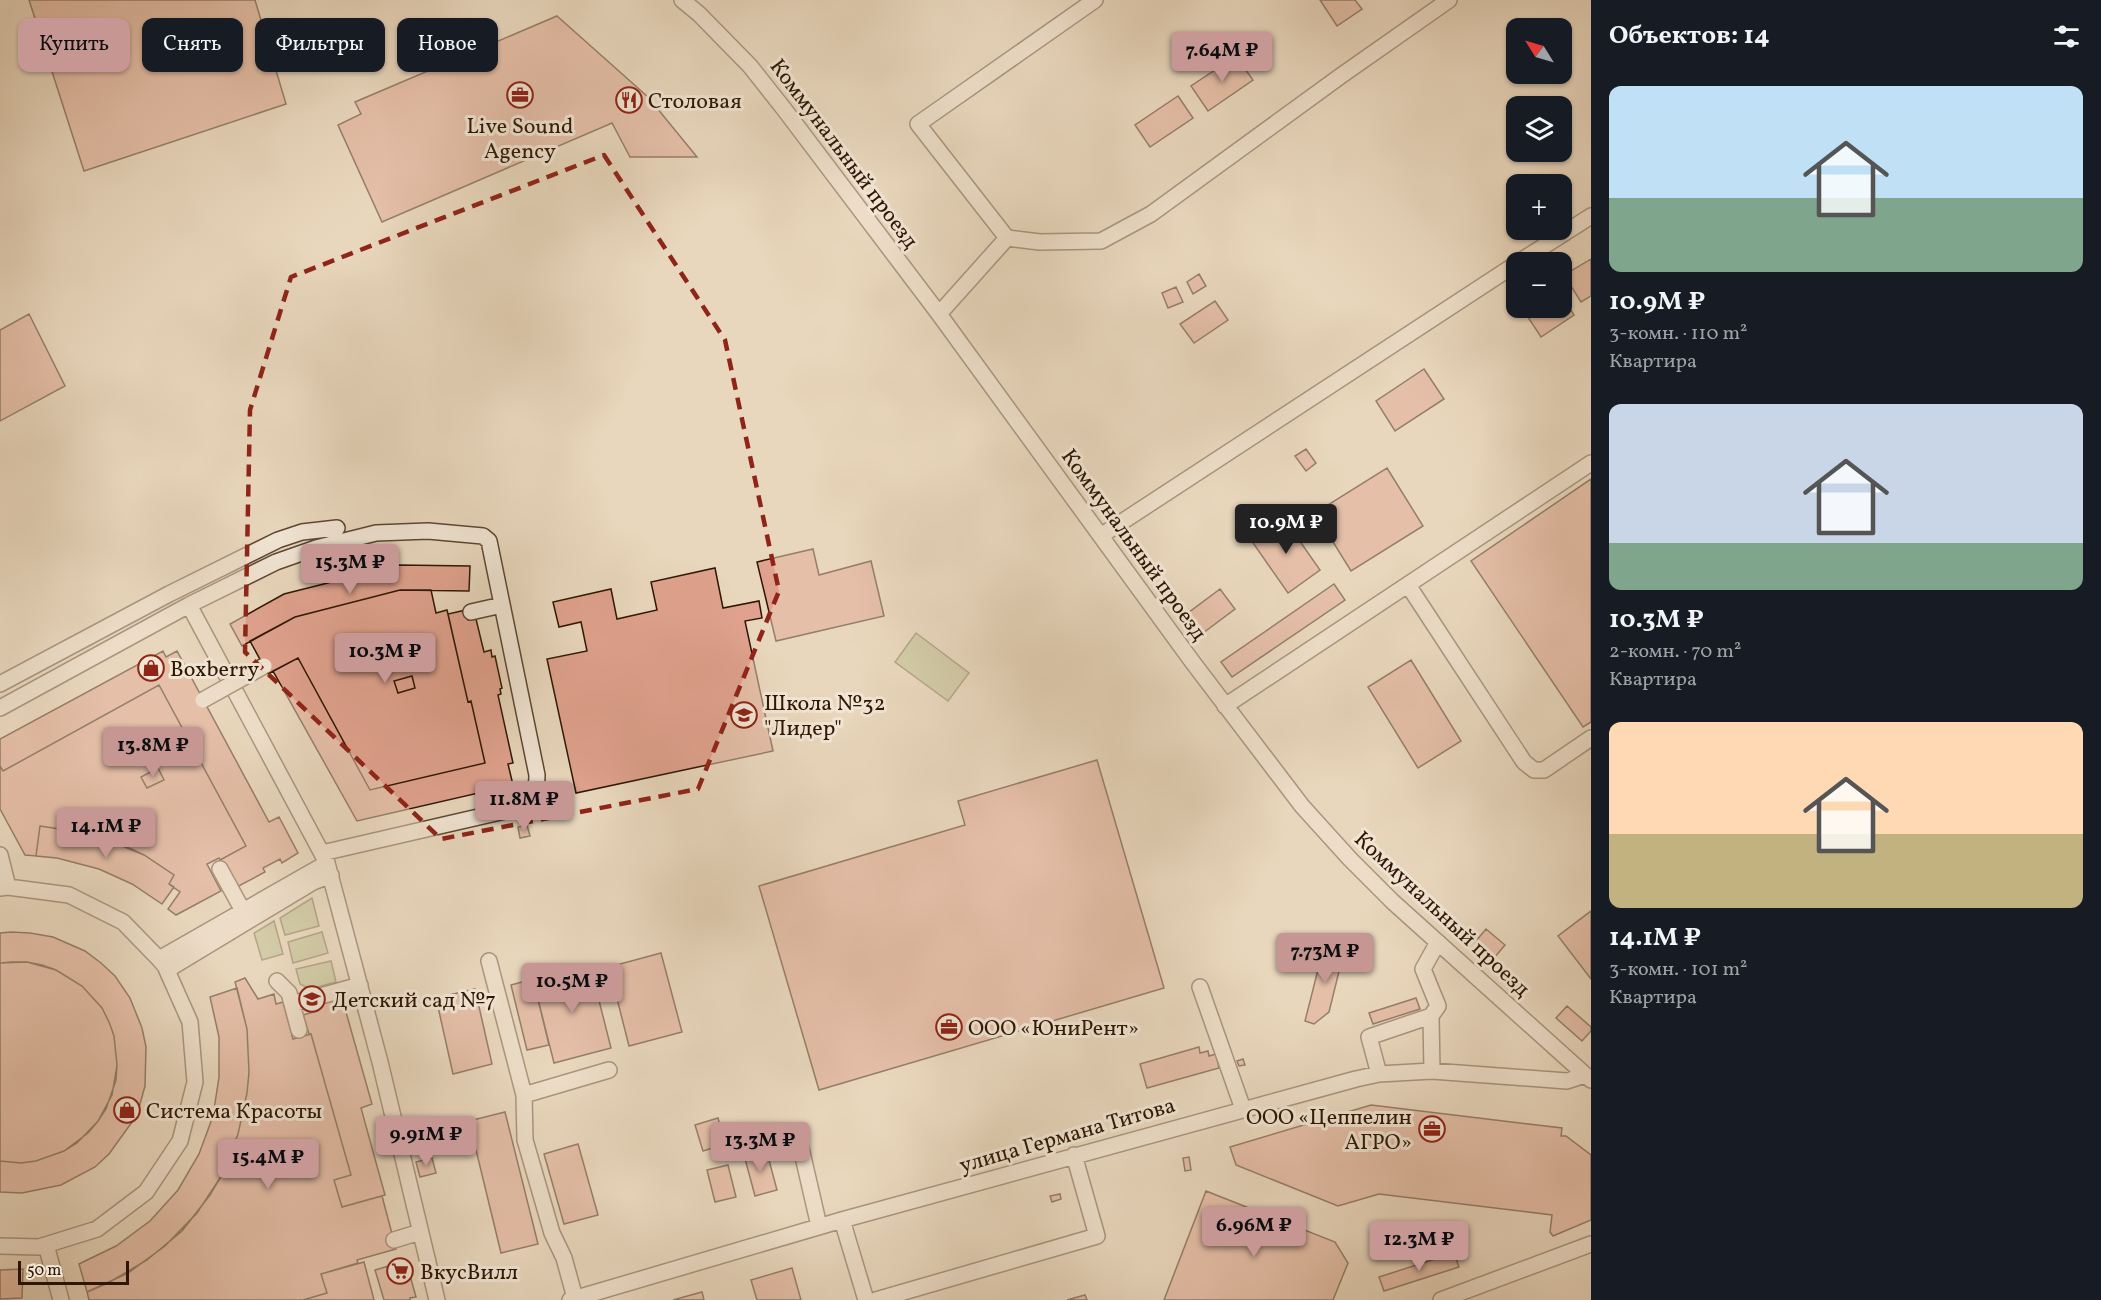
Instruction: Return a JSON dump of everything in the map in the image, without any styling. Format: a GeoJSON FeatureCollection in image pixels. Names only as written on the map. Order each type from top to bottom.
{"type":"FeatureCollection","features":[{"type":"Feature","properties":{"kind":"street","name":"Коммунальный проезд"},"geometry":{"type":"LineString","coordinates":[[682,0],[750,66],[939,314],[1225,706],[1302,806],[1393,902],[1588,1077]]}},
{"type":"Feature","properties":{"kind":"street"},"geometry":{"type":"LineString","coordinates":[[1095,0],[918,124],[1007,238],[1040,242],[1101,242],[1151,214],[1449,0]]}},
{"type":"Feature","properties":{"kind":"street"},"geometry":{"type":"LineString","coordinates":[[1535,252],[1591,216]]}},
{"type":"Feature","properties":{"kind":"street"},"geometry":{"type":"LineString","coordinates":[[939,314],[1007,238]]}},
{"type":"Feature","properties":{"kind":"street"},"geometry":{"type":"LineString","coordinates":[[1101,535],[1506,271]]}},
{"type":"Feature","properties":{"kind":"street"},"geometry":{"type":"LineString","coordinates":[[1225,706],[1591,464]]}},
{"type":"Feature","properties":{"kind":"street"},"geometry":{"type":"LineString","coordinates":[[0,684],[169,594],[278,540],[302,532],[337,528]]}},
{"type":"Feature","properties":{"kind":"street"},"geometry":{"type":"LineString","coordinates":[[0,708],[189,605],[276,562],[316,548],[376,533],[428,531],[483,536],[489,541],[537,776],[535,792],[529,802],[522,807],[327,863],[243,911],[163,965]]}},
{"type":"Feature","properties":{"kind":"street"},"geometry":{"type":"LineString","coordinates":[[1408,585],[1524,762],[1534,770],[1544,770],[1591,738]]}},
{"type":"Feature","properties":{"kind":"street"},"geometry":{"type":"LineString","coordinates":[[189,605],[327,863],[360,985],[437,1300]]}},
{"type":"Feature","properties":{"kind":"street"},"geometry":{"type":"LineString","coordinates":[[471,612],[502,605]]}},
{"type":"Feature","properties":{"kind":"street"},"geometry":{"type":"LineString","coordinates":[[203,700],[264,666]]}},
{"type":"Feature","properties":{"kind":"street"},"geometry":{"type":"LineString","coordinates":[[0,855],[4,887],[69,895],[123,922],[163,965],[190,1022],[195,1074],[180,1141],[146,1192],[98,1229],[39,1247],[0,1246]]}},
{"type":"Feature","properties":{"kind":"street"},"geometry":{"type":"LineString","coordinates":[[163,965],[313,882],[327,863]]}},
{"type":"Feature","properties":{"kind":"street"},"geometry":{"type":"LineString","coordinates":[[220,869],[243,911]]}},
{"type":"Feature","properties":{"kind":"street"},"geometry":{"type":"LineString","coordinates":[[1432,1071],[1431,1016],[1438,1006],[1423,969],[1438,942]]}},
{"type":"Feature","properties":{"kind":"street"},"geometry":{"type":"LineString","coordinates":[[489,961],[524,1095],[525,1140],[552,1233],[564,1258],[572,1299]]}},
{"type":"Feature","properties":{"kind":"street"},"geometry":{"type":"LineString","coordinates":[[277,981],[288,993],[299,1030]]}},
{"type":"Feature","properties":{"kind":"street"},"geometry":{"type":"LineString","coordinates":[[292,1004],[360,985]]}},
{"type":"Feature","properties":{"kind":"street"},"geometry":{"type":"LineString","coordinates":[[1200,987],[1243,1109]]}},
{"type":"Feature","properties":{"kind":"street"},"geometry":{"type":"LineString","coordinates":[[1379,1074],[1369,1037],[1431,1016]]}},
{"type":"Feature","properties":{"kind":"street"},"geometry":{"type":"LineString","coordinates":[[524,1095],[609,1070]]}},
{"type":"Feature","properties":{"kind":"street","name":"улица Германа Титова"},"geometry":{"type":"LineString","coordinates":[[572,1299],[819,1226],[1243,1109],[1379,1074],[1432,1071],[1552,1082],[1588,1077]]}},
{"type":"Feature","properties":{"kind":"street"},"geometry":{"type":"LineString","coordinates":[[801,1148],[819,1226]]}},
{"type":"Feature","properties":{"kind":"street"},"geometry":{"type":"LineString","coordinates":[[876,1300],[1097,1236],[1074,1155]]}},
{"type":"Feature","properties":{"kind":"street"},"geometry":{"type":"LineString","coordinates":[[842,1220],[866,1300]]}},
{"type":"Feature","properties":{"kind":"street"},"geometry":{"type":"LineString","coordinates":[[394,1240],[420,1232]]}},
{"type":"Feature","properties":{"kind":"street"},"geometry":{"type":"LineString","coordinates":[[1441,1300],[1591,1244]]}},
{"type":"Feature","properties":{"kind":"street"},"geometry":{"type":"LineString","coordinates":[[46,1245],[61,1300]]}},
{"type":"Feature","properties":{"kind":"highlighted area"},"geometry":{"type":"Polygon","coordinates":[[[604,155],[725,340],[779,591],[698,789],[441,839],[245,652],[250,410],[291,277],[604,155]]]}},
{"type":"Feature","properties":{"kind":"green space"},"geometry":{"type":"Polygon","coordinates":[[[916,633],[969,673],[948,701],[895,662],[916,633]]]}},
{"type":"Feature","properties":{"kind":"green space"},"geometry":{"type":"Polygon","coordinates":[[[312,898],[319,926],[285,935],[280,918],[312,898]]]}},
{"type":"Feature","properties":{"kind":"green space"},"geometry":{"type":"Polygon","coordinates":[[[274,921],[283,954],[262,960],[254,933],[274,921]]]}},
{"type":"Feature","properties":{"kind":"green space"},"geometry":{"type":"Polygon","coordinates":[[[322,932],[328,953],[293,963],[288,942],[322,932]]]}},
{"type":"Feature","properties":{"kind":"green space"},"geometry":{"type":"Polygon","coordinates":[[[331,961],[336,982],[310,989],[300,984],[296,969],[331,961]]]}},
{"type":"Feature","properties":{"kind":"building"},"geometry":{"type":"Polygon","coordinates":[[[29,0],[255,0],[260,18],[255,18],[255,72],[276,72],[286,104],[84,171],[52,72],[130,72],[130,18],[35,18],[29,0]]]}},
{"type":"Feature","properties":{"kind":"building"},"geometry":{"type":"Polygon","coordinates":[[[1320,0],[1355,0],[1362,9],[1337,26],[1320,0]]]}},
{"type":"Feature","properties":{"kind":"building"},"geometry":{"type":"Polygon","coordinates":[[[557,16],[648,97],[697,157],[630,157],[612,123],[382,222],[338,125],[361,114],[355,102],[425,72],[498,72],[498,41],[557,16]]]}},
{"type":"Feature","properties":{"kind":"building"},"geometry":{"type":"Polygon","coordinates":[[[1236,56],[1253,80],[1208,111],[1191,86],[1236,56]]]}},
{"type":"Feature","properties":{"kind":"building"},"geometry":{"type":"Polygon","coordinates":[[[1178,96],[1193,118],[1150,147],[1135,125],[1178,96]]]}},
{"type":"Feature","properties":{"kind":"building"},"geometry":{"type":"Polygon","coordinates":[[[1591,259],[1591,296],[1581,302],[1572,288],[1572,270],[1591,259]]]}},
{"type":"Feature","properties":{"kind":"building"},"geometry":{"type":"Polygon","coordinates":[[[1199,274],[1206,286],[1193,294],[1187,282],[1199,274]]]}},
{"type":"Feature","properties":{"kind":"building"},"geometry":{"type":"Polygon","coordinates":[[[1176,287],[1183,302],[1168,308],[1162,293],[1176,287]]]}},
{"type":"Feature","properties":{"kind":"building"},"geometry":{"type":"Polygon","coordinates":[[[1215,301],[1228,320],[1194,343],[1180,324],[1215,301]]]}},
{"type":"Feature","properties":{"kind":"building"},"geometry":{"type":"Polygon","coordinates":[[[29,314],[65,386],[0,421],[0,330],[29,314]]]}},
{"type":"Feature","properties":{"kind":"building"},"geometry":{"type":"Polygon","coordinates":[[[1529,318],[1570,318],[1541,337],[1529,318]]]}},
{"type":"Feature","properties":{"kind":"building"},"geometry":{"type":"Polygon","coordinates":[[[1424,369],[1444,399],[1395,431],[1376,401],[1424,369]]]}},
{"type":"Feature","properties":{"kind":"building"},"geometry":{"type":"Polygon","coordinates":[[[1306,449],[1316,463],[1306,471],[1295,456],[1306,449]]]}},
{"type":"Feature","properties":{"kind":"building"},"geometry":{"type":"Polygon","coordinates":[[[1387,468],[1423,526],[1351,571],[1315,513],[1387,468]]]}},
{"type":"Feature","properties":{"kind":"building"},"geometry":{"type":"Polygon","coordinates":[[[1591,479],[1591,722],[1583,727],[1471,561],[1591,479]]]}},
{"type":"Feature","properties":{"kind":"building"},"geometry":{"type":"Polygon","coordinates":[[[1283,517],[1320,570],[1288,593],[1251,540],[1283,517]]]}},
{"type":"Feature","properties":{"kind":"building"},"geometry":{"type":"Polygon","coordinates":[[[813,549],[819,575],[871,561],[884,616],[776,641],[757,562],[813,549]]]}},
{"type":"Feature","properties":{"kind":"building"},"geometry":{"type":"Polygon","coordinates":[[[399,565],[470,566],[469,591],[400,590],[295,617],[242,646],[230,624],[284,594],[399,565]]]}},
{"type":"Feature","properties":{"kind":"building"},"geometry":{"type":"Polygon","coordinates":[[[715,568],[723,608],[759,601],[762,618],[745,621],[773,751],[576,793],[547,659],[587,651],[581,622],[559,627],[553,602],[611,589],[617,619],[657,610],[651,582],[715,568]]]}},
{"type":"Feature","properties":{"kind":"building"},"geometry":{"type":"Polygon","coordinates":[[[1334,584],[1345,600],[1232,677],[1221,662],[1334,584]]]}},
{"type":"Feature","properties":{"kind":"building"},"geometry":{"type":"Polygon","coordinates":[[[1220,589],[1235,609],[1203,633],[1188,613],[1220,589]]]}},
{"type":"Feature","properties":{"kind":"building"},"geometry":{"type":"Polygon","coordinates":[[[400,590],[431,590],[436,613],[447,610],[485,763],[370,790],[298,658],[268,674],[250,641],[295,617],[400,590]]]}},
{"type":"Feature","properties":{"kind":"building"},"geometry":{"type":"Polygon","coordinates":[[[466,610],[468,620],[476,619],[484,652],[491,650],[492,657],[495,656],[502,688],[500,689],[501,694],[498,695],[513,763],[508,764],[513,785],[357,821],[273,671],[298,658],[370,790],[485,763],[448,614],[466,610]]]}},
{"type":"Feature","properties":{"kind":"building"},"geometry":{"type":"Polygon","coordinates":[[[163,651],[166,657],[177,651],[269,822],[279,817],[298,853],[282,863],[280,859],[263,868],[265,872],[235,888],[220,860],[246,846],[159,685],[3,771],[0,766],[0,739],[163,651]]]}},
{"type":"Feature","properties":{"kind":"building"},"geometry":{"type":"Polygon","coordinates":[[[1411,660],[1461,741],[1418,768],[1368,687],[1411,660]]]}},
{"type":"Feature","properties":{"kind":"building"},"geometry":{"type":"Polygon","coordinates":[[[412,676],[415,688],[398,693],[394,681],[412,676]]]}},
{"type":"Feature","properties":{"kind":"building"},"geometry":{"type":"Polygon","coordinates":[[[159,685],[246,846],[220,860],[219,858],[207,864],[221,891],[176,915],[168,909],[180,892],[169,884],[174,875],[144,855],[93,834],[40,826],[36,856],[25,855],[0,809],[0,766],[3,771],[159,685]]]}},
{"type":"Feature","properties":{"kind":"building"},"geometry":{"type":"Polygon","coordinates":[[[1097,760],[1164,988],[819,1090],[759,886],[965,825],[958,801],[1097,760]]]}},
{"type":"Feature","properties":{"kind":"building"},"geometry":{"type":"Polygon","coordinates":[[[158,768],[164,780],[147,788],[141,777],[158,768]]]}},
{"type":"Feature","properties":{"kind":"building"},"geometry":{"type":"Polygon","coordinates":[[[527,825],[530,836],[520,838],[518,827],[527,825]]]}},
{"type":"Feature","properties":{"kind":"building"},"geometry":{"type":"Polygon","coordinates":[[[40,826],[93,834],[127,847],[144,855],[174,875],[169,884],[174,887],[162,904],[132,884],[99,869],[57,858],[36,856],[40,826]]]}},
{"type":"Feature","properties":{"kind":"building"},"geometry":{"type":"Polygon","coordinates":[[[1591,911],[1591,979],[1558,936],[1591,911]]]}},
{"type":"Feature","properties":{"kind":"building"},"geometry":{"type":"Polygon","coordinates":[[[1486,929],[1505,945],[1494,958],[1475,942],[1486,929]]]}},
{"type":"Feature","properties":{"kind":"building"},"geometry":{"type":"Polygon","coordinates":[[[11,932],[53,937],[85,951],[101,963],[115,976],[130,998],[142,1028],[146,1047],[145,1086],[140,1104],[132,1122],[109,1154],[95,1167],[61,1185],[22,1193],[0,1192],[0,1161],[21,1163],[36,1161],[64,1151],[77,1143],[106,1109],[116,1080],[117,1065],[114,1036],[109,1022],[102,1008],[82,986],[56,970],[42,965],[27,962],[0,963],[0,933],[11,932]]]}},
{"type":"Feature","properties":{"kind":"building"},"geometry":{"type":"Polygon","coordinates":[[[1324,946],[1344,951],[1329,1012],[1314,1024],[1305,1021],[1324,946]]]}},
{"type":"Feature","properties":{"kind":"building"},"geometry":{"type":"Polygon","coordinates":[[[661,953],[682,1032],[629,1046],[609,967],[661,953]]]}},
{"type":"Feature","properties":{"kind":"building"},"geometry":{"type":"Polygon","coordinates":[[[27,962],[56,970],[82,986],[102,1008],[109,1022],[114,1036],[117,1065],[112,1095],[98,1121],[88,1133],[64,1151],[36,1161],[21,1163],[0,1161],[0,963],[27,962]]]}},
{"type":"Feature","properties":{"kind":"building"},"geometry":{"type":"Polygon","coordinates":[[[590,965],[611,1048],[554,1063],[533,979],[590,965]]]}},
{"type":"Feature","properties":{"kind":"building"},"geometry":{"type":"Polygon","coordinates":[[[245,978],[258,999],[274,994],[276,1004],[283,1002],[293,1039],[311,1034],[351,1175],[334,1180],[342,1207],[382,1196],[396,1249],[357,1260],[358,1263],[321,1274],[327,1293],[303,1300],[89,1300],[87,1292],[108,1283],[147,1260],[182,1231],[210,1195],[222,1175],[238,1134],[247,1093],[249,1072],[247,1029],[235,982],[245,978]]]}},
{"type":"Feature","properties":{"kind":"building"},"geometry":{"type":"Polygon","coordinates":[[[533,979],[549,1045],[527,1050],[511,985],[533,979]]]}},
{"type":"Feature","properties":{"kind":"building"},"geometry":{"type":"Polygon","coordinates":[[[237,988],[247,1029],[249,1072],[238,1134],[222,1175],[197,1213],[165,1246],[128,1273],[87,1292],[79,1264],[116,1246],[150,1221],[178,1190],[199,1154],[213,1116],[219,1077],[219,1037],[210,997],[237,988]]]}},
{"type":"Feature","properties":{"kind":"building"},"geometry":{"type":"Polygon","coordinates":[[[475,989],[492,1064],[453,1074],[436,998],[475,989]]]}},
{"type":"Feature","properties":{"kind":"building"},"geometry":{"type":"Polygon","coordinates":[[[342,998],[372,1104],[361,1108],[385,1195],[342,1207],[334,1180],[351,1175],[311,1034],[309,1034],[303,1015],[317,1011],[315,1006],[342,998]]]}},
{"type":"Feature","properties":{"kind":"building"},"geometry":{"type":"Polygon","coordinates":[[[1416,998],[1420,1009],[1373,1024],[1369,1013],[1416,998]]]}},
{"type":"Feature","properties":{"kind":"building"},"geometry":{"type":"Polygon","coordinates":[[[1567,1006],[1591,1027],[1591,1031],[1582,1041],[1556,1018],[1567,1006]]]}},
{"type":"Feature","properties":{"kind":"building"},"geometry":{"type":"Polygon","coordinates":[[[1199,1047],[1200,1053],[1208,1051],[1209,1056],[1216,1054],[1219,1068],[1147,1088],[1140,1064],[1199,1047]]]}},
{"type":"Feature","properties":{"kind":"building"},"geometry":{"type":"Polygon","coordinates":[[[1243,1059],[1245,1065],[1239,1066],[1237,1061],[1243,1059]]]}},
{"type":"Feature","properties":{"kind":"building"},"geometry":{"type":"Polygon","coordinates":[[[1371,1105],[1562,1128],[1561,1136],[1566,1136],[1591,1155],[1591,1220],[1553,1236],[1550,1232],[1552,1215],[1379,1194],[1338,1206],[1236,1165],[1230,1147],[1371,1105]]]}},
{"type":"Feature","properties":{"kind":"building"},"geometry":{"type":"Polygon","coordinates":[[[505,1112],[538,1244],[501,1253],[469,1121],[505,1112]]]}},
{"type":"Feature","properties":{"kind":"building"},"geometry":{"type":"Polygon","coordinates":[[[718,1118],[725,1144],[703,1151],[695,1125],[718,1118]]]}},
{"type":"Feature","properties":{"kind":"building"},"geometry":{"type":"Polygon","coordinates":[[[578,1144],[598,1215],[564,1224],[544,1154],[578,1144]]]}},
{"type":"Feature","properties":{"kind":"building"},"geometry":{"type":"Polygon","coordinates":[[[766,1149],[777,1190],[755,1196],[744,1155],[766,1149]]]}},
{"type":"Feature","properties":{"kind":"building"},"geometry":{"type":"Polygon","coordinates":[[[1189,1157],[1191,1170],[1185,1171],[1183,1158],[1189,1157]]]}},
{"type":"Feature","properties":{"kind":"building"},"geometry":{"type":"Polygon","coordinates":[[[432,1158],[436,1173],[420,1177],[416,1162],[432,1158]]]}},
{"type":"Feature","properties":{"kind":"building"},"geometry":{"type":"Polygon","coordinates":[[[728,1165],[736,1197],[715,1202],[707,1170],[728,1165]]]}},
{"type":"Feature","properties":{"kind":"building"},"geometry":{"type":"Polygon","coordinates":[[[1206,1191],[1335,1242],[1348,1263],[1333,1300],[1164,1300],[1206,1191]]]}},
{"type":"Feature","properties":{"kind":"building"},"geometry":{"type":"Polygon","coordinates":[[[1060,1194],[1061,1199],[1052,1202],[1050,1196],[1060,1194]]]}},
{"type":"Feature","properties":{"kind":"building"},"geometry":{"type":"Polygon","coordinates":[[[1454,1253],[1459,1267],[1384,1291],[1379,1277],[1454,1253]]]}},
{"type":"Feature","properties":{"kind":"building"},"geometry":{"type":"Polygon","coordinates":[[[406,1261],[416,1297],[410,1300],[384,1300],[375,1270],[406,1261]]]}},
{"type":"Feature","properties":{"kind":"building"},"geometry":{"type":"Polygon","coordinates":[[[364,1262],[374,1300],[303,1300],[327,1293],[321,1274],[364,1262]]]}},
{"type":"Feature","properties":{"kind":"building"},"geometry":{"type":"Polygon","coordinates":[[[792,1268],[801,1300],[757,1300],[751,1280],[792,1268]]]}},
{"type":"Feature","properties":{"kind":"building"},"geometry":{"type":"Polygon","coordinates":[[[23,1269],[22,1298],[0,1299],[0,1270],[23,1269]]]}},
{"type":"Feature","properties":{"kind":"building"},"geometry":{"type":"Polygon","coordinates":[[[702,1292],[704,1300],[673,1300],[702,1292]]]}},
{"type":"Feature","properties":{"kind":"building"},"geometry":{"type":"Polygon","coordinates":[[[1085,1295],[1087,1300],[1067,1300],[1085,1295]]]}},
{"type":"Feature","properties":{"kind":"place","name":"Live Sound Agency"},"geometry":{"type":"Point","coordinates":[520,95]}},
{"type":"Feature","properties":{"kind":"place","name":"Столовая"},"geometry":{"type":"Point","coordinates":[629,100]}},
{"type":"Feature","properties":{"kind":"place","name":"Boxberry"},"geometry":{"type":"Point","coordinates":[151,668]}},
{"type":"Feature","properties":{"kind":"place","name":"Школа №32 \"Лидер\""},"geometry":{"type":"Point","coordinates":[744,715]}},
{"type":"Feature","properties":{"kind":"place","name":"Детский сад №7"},"geometry":{"type":"Point","coordinates":[312,999]}},
{"type":"Feature","properties":{"kind":"place","name":"ООО «ЮниРент»"},"geometry":{"type":"Point","coordinates":[949,1027]}},
{"type":"Feature","properties":{"kind":"place","name":"Система Красоты"},"geometry":{"type":"Point","coordinates":[127,1110]}},
{"type":"Feature","properties":{"kind":"place","name":"ООО «Цеппелин АГРО»"},"geometry":{"type":"Point","coordinates":[1432,1129]}},
{"type":"Feature","properties":{"kind":"place","name":"ВкусВилл"},"geometry":{"type":"Point","coordinates":[400,1271]}}]}
